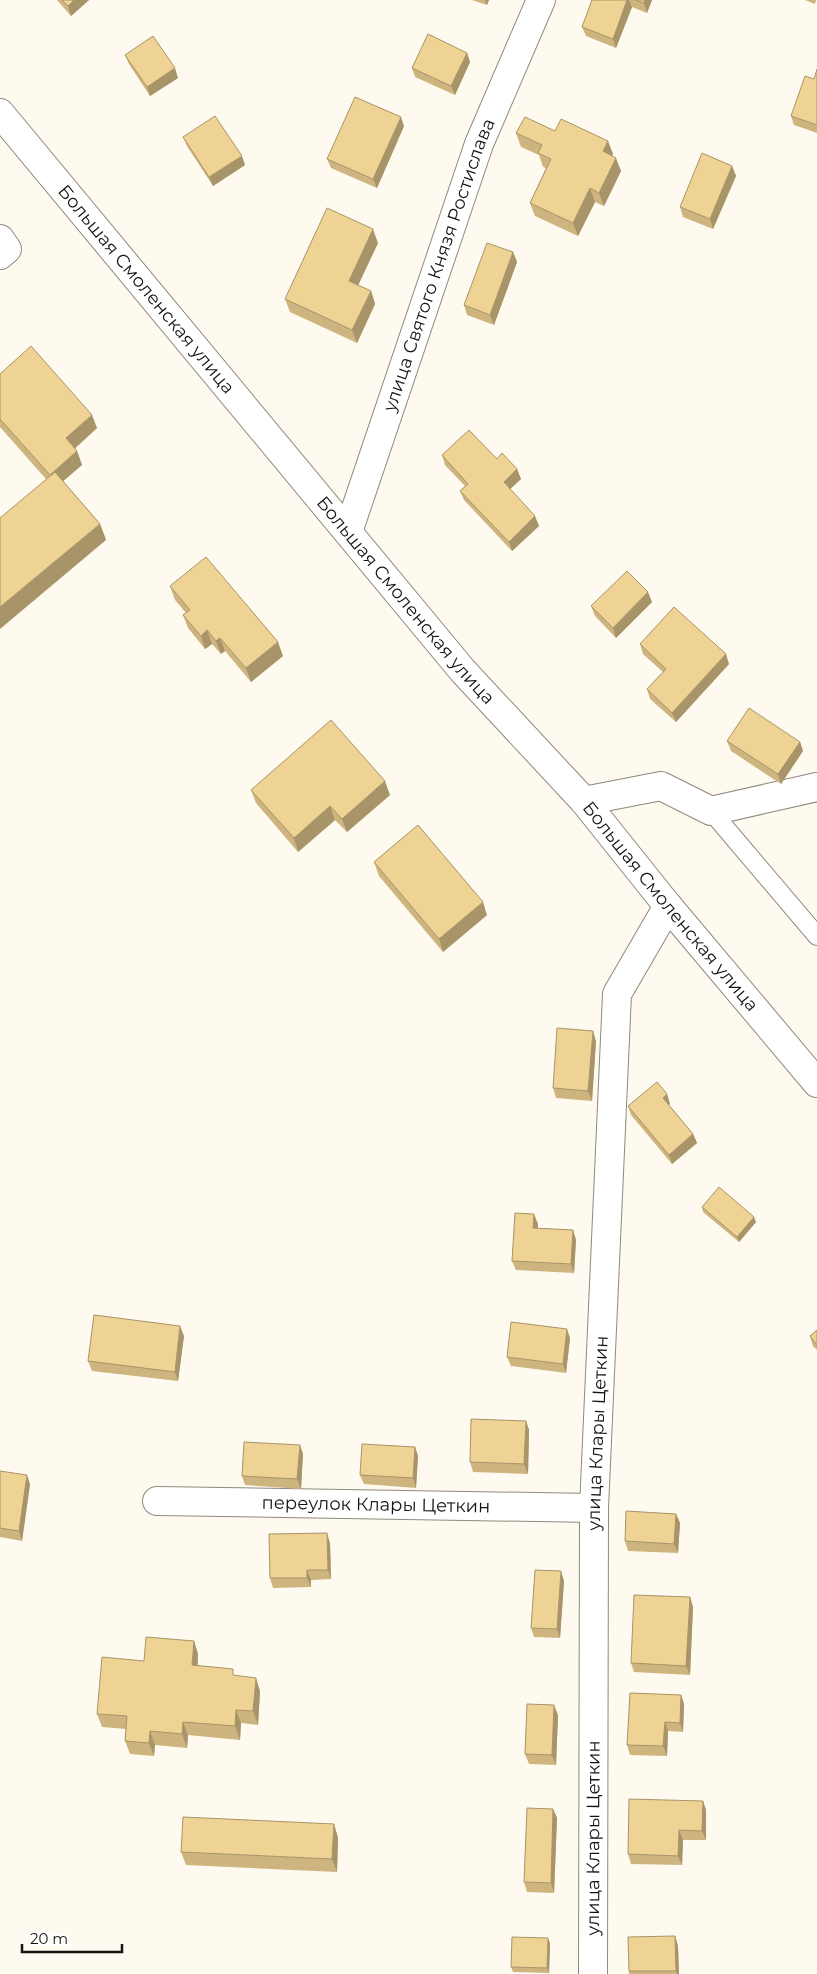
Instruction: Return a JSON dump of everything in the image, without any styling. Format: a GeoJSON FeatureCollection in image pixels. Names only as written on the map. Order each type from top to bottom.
{"type":"FeatureCollection","features":[{"type":"Feature","properties":{"kind":"street","name":"улица Святого Князя Ростислава"},"geometry":{"type":"LineString","coordinates":[[348,532],[479,144],[541,0]]}},
{"type":"Feature","properties":{"kind":"street","name":"Большая Смоленская улица"},"geometry":{"type":"LineString","coordinates":[[0,113],[463,671],[584,801],[668,906],[817,1083]]}},
{"type":"Feature","properties":{"kind":"street"},"geometry":{"type":"LineString","coordinates":[[0,239],[7,249],[0,255]]}},
{"type":"Feature","properties":{"kind":"street"},"geometry":{"type":"LineString","coordinates":[[584,801],[661,786],[712,811],[817,787]]}},
{"type":"Feature","properties":{"kind":"street","name":"улица Клары Цеткин"},"geometry":{"type":"LineString","coordinates":[[593,1974],[594,1508],[617,994],[668,906]]}},
{"type":"Feature","properties":{"kind":"street","name":"переулок Клары Цеткин"},"geometry":{"type":"LineString","coordinates":[[157,1501],[594,1508]]}},
{"type":"Feature","properties":{"kind":"lane"},"geometry":{"type":"LineString","coordinates":[[712,811],[817,936]]}},
{"type":"Feature","properties":{"kind":"building"},"geometry":{"type":"Polygon","coordinates":[[[62,0],[74,0],[68,6],[62,0]]]}},
{"type":"Feature","properties":{"kind":"building"},"geometry":{"type":"Polygon","coordinates":[[[592,0],[627,0],[613,39],[582,27],[592,0]]]}},
{"type":"Feature","properties":{"kind":"building"},"geometry":{"type":"Polygon","coordinates":[[[428,34],[467,53],[451,86],[412,68],[428,34]]]}},
{"type":"Feature","properties":{"kind":"building"},"geometry":{"type":"Polygon","coordinates":[[[153,36],[175,68],[147,87],[125,55],[153,36]]]}},
{"type":"Feature","properties":{"kind":"building"},"geometry":{"type":"Polygon","coordinates":[[[817,69],[817,125],[791,116],[805,76],[814,79],[817,69]]]}},
{"type":"Feature","properties":{"kind":"building"},"geometry":{"type":"Polygon","coordinates":[[[355,97],[401,117],[373,179],[327,159],[355,97]]]}},
{"type":"Feature","properties":{"kind":"building"},"geometry":{"type":"Polygon","coordinates":[[[215,116],[242,156],[209,177],[183,137],[215,116]]]}},
{"type":"Feature","properties":{"kind":"building"},"geometry":{"type":"Polygon","coordinates":[[[525,117],[555,131],[561,119],[608,141],[603,151],[616,158],[599,193],[590,188],[573,223],[530,203],[551,159],[538,153],[542,145],[516,133],[525,117]]]}},
{"type":"Feature","properties":{"kind":"building"},"geometry":{"type":"Polygon","coordinates":[[[702,153],[732,166],[710,219],[680,207],[702,153]]]}},
{"type":"Feature","properties":{"kind":"building"},"geometry":{"type":"Polygon","coordinates":[[[327,208],[373,229],[349,281],[371,291],[352,330],[285,299],[327,208]]]}},
{"type":"Feature","properties":{"kind":"building"},"geometry":{"type":"Polygon","coordinates":[[[487,243],[513,252],[490,315],[464,305],[487,243]]]}},
{"type":"Feature","properties":{"kind":"building"},"geometry":{"type":"Polygon","coordinates":[[[31,346],[92,415],[66,438],[77,451],[50,475],[0,419],[0,374],[31,346]]]}},
{"type":"Feature","properties":{"kind":"building"},"geometry":{"type":"Polygon","coordinates":[[[469,430],[497,459],[502,453],[517,469],[504,482],[535,516],[509,542],[460,491],[468,484],[442,455],[469,430]]]}},
{"type":"Feature","properties":{"kind":"building"},"geometry":{"type":"Polygon","coordinates":[[[55,472],[100,524],[0,607],[0,518],[55,472]]]}},
{"type":"Feature","properties":{"kind":"building"},"geometry":{"type":"Polygon","coordinates":[[[206,557],[278,642],[246,668],[220,638],[216,641],[207,630],[201,636],[183,615],[190,610],[170,586],[206,557]]]}},
{"type":"Feature","properties":{"kind":"building"},"geometry":{"type":"Polygon","coordinates":[[[627,571],[648,592],[613,628],[591,606],[627,571]]]}},
{"type":"Feature","properties":{"kind":"building"},"geometry":{"type":"Polygon","coordinates":[[[674,607],[726,654],[672,713],[647,689],[666,669],[640,644],[674,607]]]}},
{"type":"Feature","properties":{"kind":"building"},"geometry":{"type":"Polygon","coordinates":[[[749,708],[800,742],[778,774],[727,741],[749,708]]]}},
{"type":"Feature","properties":{"kind":"building"},"geometry":{"type":"Polygon","coordinates":[[[331,720],[385,781],[342,819],[330,806],[294,838],[251,790],[331,720]]]}},
{"type":"Feature","properties":{"kind":"building"},"geometry":{"type":"Polygon","coordinates":[[[418,825],[483,902],[439,939],[374,862],[418,825]]]}},
{"type":"Feature","properties":{"kind":"building"},"geometry":{"type":"Polygon","coordinates":[[[557,1028],[593,1031],[588,1091],[553,1088],[557,1028]]]}},
{"type":"Feature","properties":{"kind":"building"},"geometry":{"type":"Polygon","coordinates":[[[657,1082],[667,1094],[663,1098],[693,1134],[669,1155],[628,1106],[657,1082]]]}},
{"type":"Feature","properties":{"kind":"building"},"geometry":{"type":"Polygon","coordinates":[[[719,1187],[754,1217],[737,1237],[702,1207],[719,1187]]]}},
{"type":"Feature","properties":{"kind":"building"},"geometry":{"type":"Polygon","coordinates":[[[515,1213],[534,1214],[533,1228],[573,1230],[571,1264],[512,1261],[515,1213]]]}},
{"type":"Feature","properties":{"kind":"building"},"geometry":{"type":"Polygon","coordinates":[[[94,1315],[180,1326],[175,1372],[88,1361],[94,1315]]]}},
{"type":"Feature","properties":{"kind":"building"},"geometry":{"type":"Polygon","coordinates":[[[511,1322],[567,1329],[563,1364],[507,1357],[511,1322]]]}},
{"type":"Feature","properties":{"kind":"building"},"geometry":{"type":"Polygon","coordinates":[[[817,1330],[817,1345],[810,1336],[817,1330]]]}},
{"type":"Feature","properties":{"kind":"building"},"geometry":{"type":"Polygon","coordinates":[[[471,1419],[526,1421],[524,1464],[470,1462],[471,1419]]]}},
{"type":"Feature","properties":{"kind":"building"},"geometry":{"type":"Polygon","coordinates":[[[244,1442],[300,1445],[297,1479],[242,1476],[244,1442]]]}},
{"type":"Feature","properties":{"kind":"building"},"geometry":{"type":"Polygon","coordinates":[[[362,1444],[415,1447],[413,1478],[360,1475],[362,1444]]]}},
{"type":"Feature","properties":{"kind":"building"},"geometry":{"type":"Polygon","coordinates":[[[0,1471],[27,1475],[19,1531],[0,1528],[0,1471]]]}},
{"type":"Feature","properties":{"kind":"building"},"geometry":{"type":"Polygon","coordinates":[[[626,1511],[676,1514],[674,1544],[625,1541],[626,1511]]]}},
{"type":"Feature","properties":{"kind":"building"},"geometry":{"type":"Polygon","coordinates":[[[327,1533],[328,1570],[307,1570],[307,1578],[270,1578],[269,1534],[327,1533]]]}},
{"type":"Feature","properties":{"kind":"building"},"geometry":{"type":"Polygon","coordinates":[[[535,1570],[561,1571],[557,1629],[531,1628],[535,1570]]]}},
{"type":"Feature","properties":{"kind":"building"},"geometry":{"type":"Polygon","coordinates":[[[634,1595],[690,1597],[686,1666],[631,1663],[634,1595]]]}},
{"type":"Feature","properties":{"kind":"building"},"geometry":{"type":"Polygon","coordinates":[[[146,1637],[194,1641],[192,1665],[233,1669],[233,1675],[256,1678],[253,1711],[236,1710],[235,1726],[183,1722],[182,1734],[150,1731],[149,1743],[125,1741],[127,1716],[97,1714],[102,1657],[144,1661],[146,1637]]]}},
{"type":"Feature","properties":{"kind":"building"},"geometry":{"type":"Polygon","coordinates":[[[630,1693],[681,1695],[680,1723],[665,1722],[663,1746],[627,1745],[630,1693]]]}},
{"type":"Feature","properties":{"kind":"building"},"geometry":{"type":"Polygon","coordinates":[[[527,1704],[554,1705],[552,1755],[525,1754],[527,1704]]]}},
{"type":"Feature","properties":{"kind":"building"},"geometry":{"type":"Polygon","coordinates":[[[629,1799],[703,1801],[702,1831],[679,1830],[678,1856],[628,1854],[629,1799]]]}},
{"type":"Feature","properties":{"kind":"building"},"geometry":{"type":"Polygon","coordinates":[[[527,1808],[553,1809],[551,1883],[524,1882],[527,1808]]]}},
{"type":"Feature","properties":{"kind":"building"},"geometry":{"type":"Polygon","coordinates":[[[183,1817],[334,1824],[332,1859],[181,1852],[183,1817]]]}},
{"type":"Feature","properties":{"kind":"building"},"geometry":{"type":"Polygon","coordinates":[[[675,1936],[676,1971],[629,1971],[628,1937],[675,1936]]]}},
{"type":"Feature","properties":{"kind":"building"},"geometry":{"type":"Polygon","coordinates":[[[512,1937],[548,1938],[547,1968],[511,1967],[512,1937]]]}}]}
